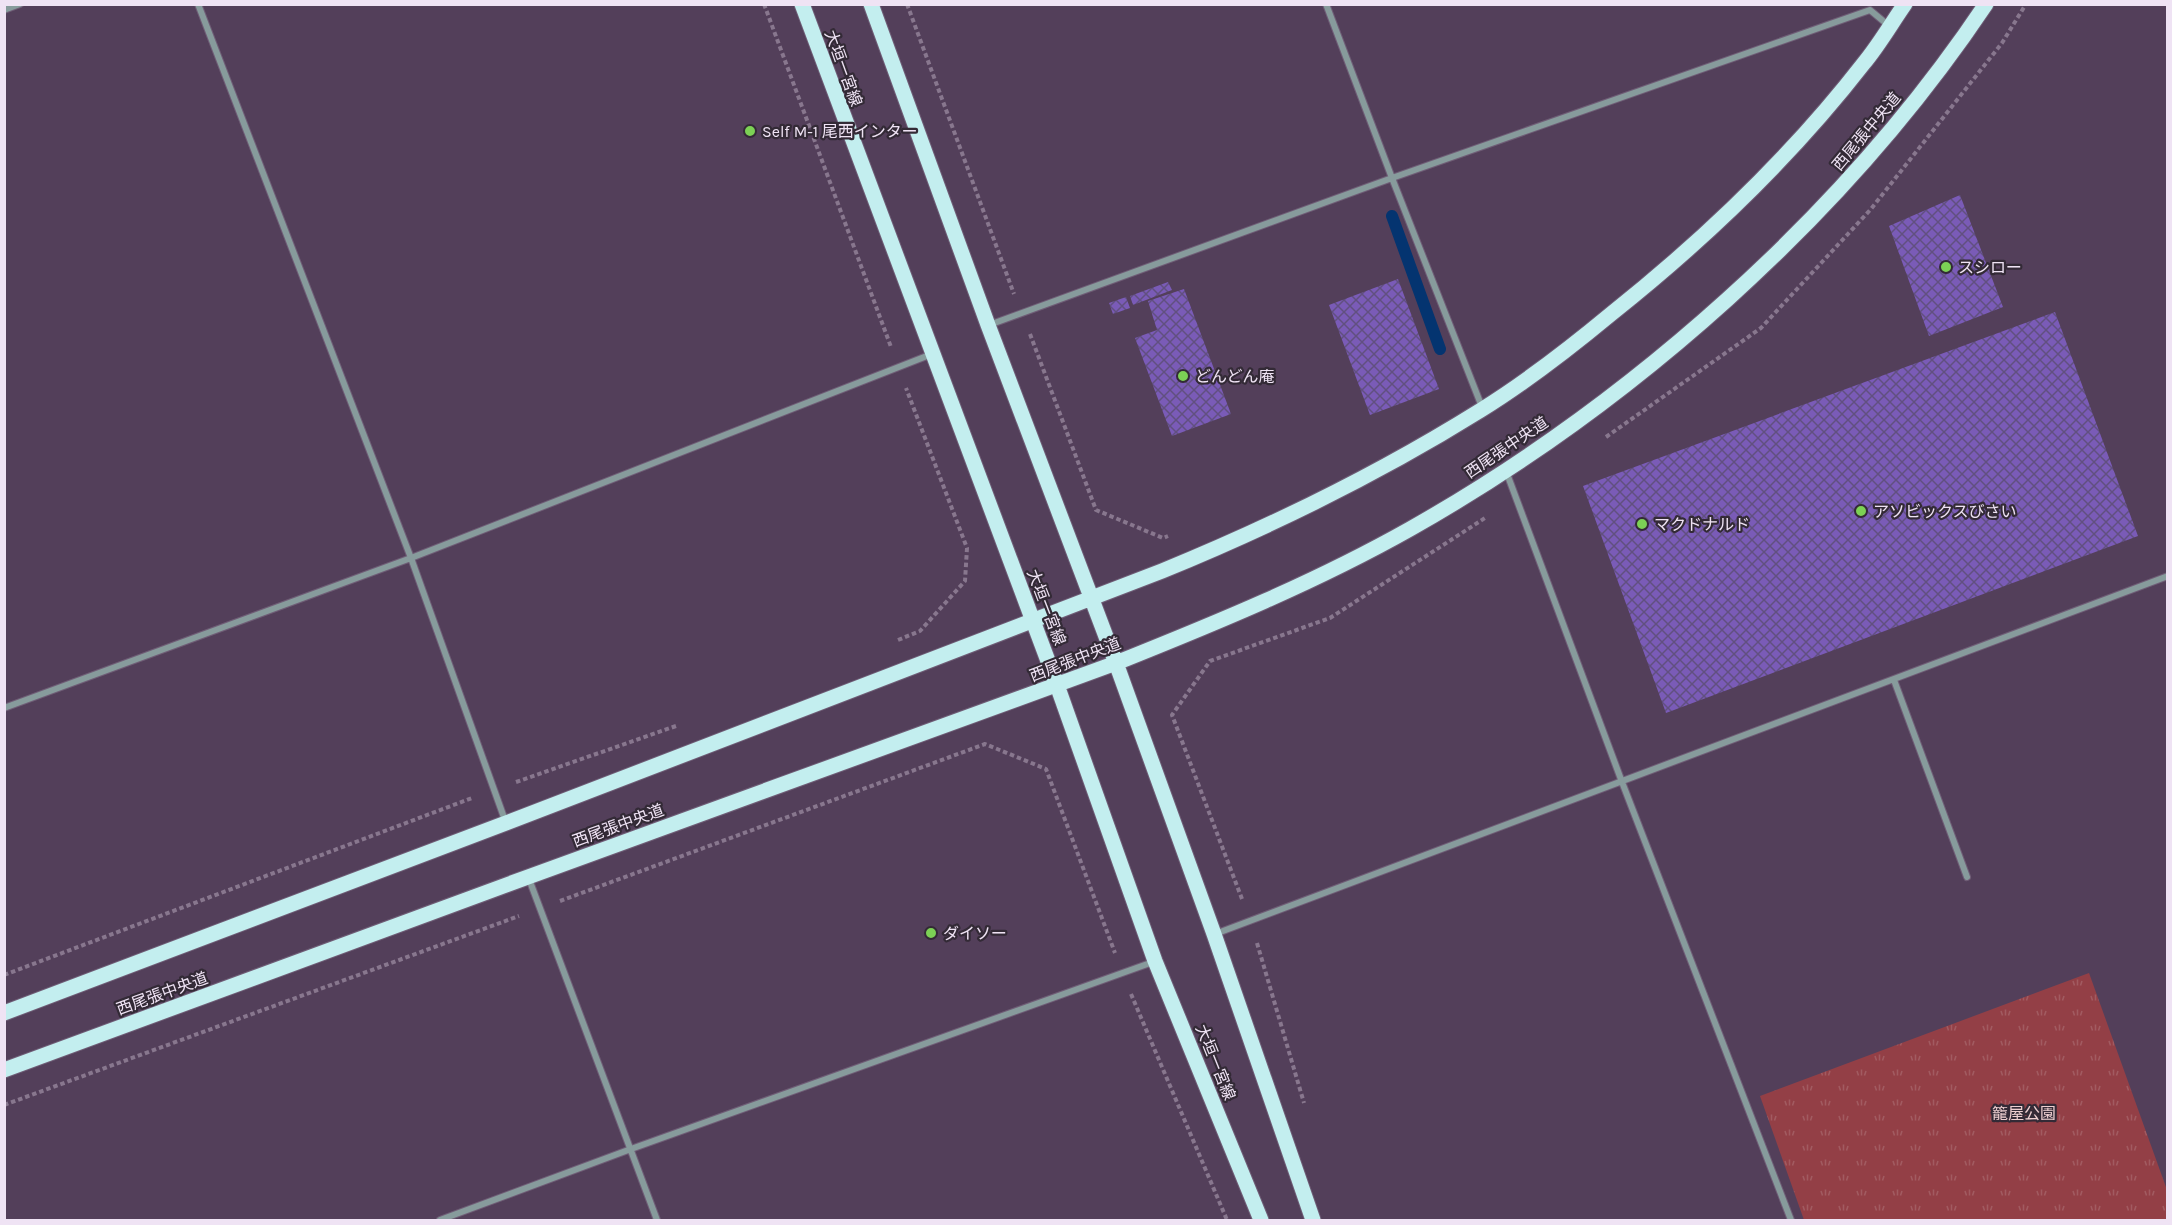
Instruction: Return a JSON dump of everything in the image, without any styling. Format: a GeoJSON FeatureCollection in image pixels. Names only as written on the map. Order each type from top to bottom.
{"type":"FeatureCollection","features":[{"type":"Feature","properties":{"kind":"main road","name":"大垣一宮線"},"geometry":{"type":"LineString","coordinates":[[802,4],[1058,685],[1155,961],[1261,1221]]}},
{"type":"Feature","properties":{"kind":"main road"},"geometry":{"type":"LineString","coordinates":[[871,4],[988,325],[1116,663],[1214,934],[1313,1221]]}},
{"type":"Feature","properties":{"kind":"main road"},"geometry":{"type":"LineString","coordinates":[[4,1013],[1162,571],[1248,535],[1411,452],[1483,409],[1586,335],[1662,273],[1740,202],[1806,133],[1865,62],[1905,4]]}},
{"type":"Feature","properties":{"kind":"main road","name":"西尾張中央道"},"geometry":{"type":"LineString","coordinates":[[4,1070],[1116,663],[1212,625],[1409,530],[1506,471],[1619,390],[1777,253],[1845,183],[1900,118],[1986,4]]}},
{"type":"Feature","properties":{"kind":"street"},"geometry":{"type":"LineString","coordinates":[[4,10],[20,4]]}},
{"type":"Feature","properties":{"kind":"street"},"geometry":{"type":"LineString","coordinates":[[198,4],[411,558],[506,823]]}},
{"type":"Feature","properties":{"kind":"street"},"geometry":{"type":"LineString","coordinates":[[1326,4],[1483,409]]}},
{"type":"Feature","properties":{"kind":"street"},"geometry":{"type":"LineString","coordinates":[[988,325],[1392,178],[1870,10],[1890,26]]}},
{"type":"Feature","properties":{"kind":"street"},"geometry":{"type":"LineString","coordinates":[[4,708],[411,558],[932,354]]}},
{"type":"Feature","properties":{"kind":"street"},"geometry":{"type":"LineString","coordinates":[[1506,471],[1622,782],[1791,1221]]}},
{"type":"Feature","properties":{"kind":"street"},"geometry":{"type":"LineString","coordinates":[[1214,934],[2168,576]]}},
{"type":"Feature","properties":{"kind":"street"},"geometry":{"type":"LineString","coordinates":[[1894,680],[1967,877]]}},
{"type":"Feature","properties":{"kind":"street"},"geometry":{"type":"LineString","coordinates":[[528,877],[657,1221]]}},
{"type":"Feature","properties":{"kind":"street"},"geometry":{"type":"LineString","coordinates":[[440,1221],[631,1149],[1155,961]]}},
{"type":"Feature","properties":{"kind":"path"},"geometry":{"type":"LineString","coordinates":[[764,4],[967,548],[965,581],[920,631],[890,644]]}},
{"type":"Feature","properties":{"kind":"path"},"geometry":{"type":"LineString","coordinates":[[907,4],[1096,510],[1163,538],[1174,534]]}},
{"type":"Feature","properties":{"kind":"path"},"geometry":{"type":"LineString","coordinates":[[1599,441],[1626,423]]}},
{"type":"Feature","properties":{"kind":"path"},"geometry":{"type":"LineString","coordinates":[[1306,1110],[1250,921],[1173,715],[1210,661],[1329,618],[1517,497]]}},
{"type":"Feature","properties":{"kind":"path"},"geometry":{"type":"LineString","coordinates":[[4,975],[494,790],[685,722]]}},
{"type":"Feature","properties":{"kind":"path"},"geometry":{"type":"LineString","coordinates":[[4,1105],[985,744],[1046,769],[1122,972],[1227,1221]]}},
{"type":"Feature","properties":{"kind":"green space","name":"籠屋公園"},"geometry":{"type":"Polygon","coordinates":[[[2089,973],[2167,1190],[2167,1220],[1804,1220],[1760,1096],[2089,973]]]}},
{"type":"Feature","properties":{"kind":"building","name":"スシロー"},"geometry":{"type":"Polygon","coordinates":[[[1960,195],[2003,307],[1929,336],[1889,226],[1960,195]]]}},
{"type":"Feature","properties":{"kind":"building"},"geometry":{"type":"Polygon","coordinates":[[[1398,279],[1439,389],[1370,415],[1329,305],[1398,279]]]}},
{"type":"Feature","properties":{"kind":"building"},"geometry":{"type":"Polygon","coordinates":[[[1168,282],[1172,290],[1133,305],[1130,296],[1168,282]]]}},
{"type":"Feature","properties":{"kind":"building","name":"どんどん庵"},"geometry":{"type":"Polygon","coordinates":[[[1184,289],[1231,414],[1172,436],[1135,338],[1157,330],[1148,301],[1184,289]]]}},
{"type":"Feature","properties":{"kind":"building"},"geometry":{"type":"Polygon","coordinates":[[[1126,297],[1130,308],[1113,314],[1109,303],[1126,297]]]}},
{"type":"Feature","properties":{"kind":"building","name":"アソビックスびさい"},"geometry":{"type":"Polygon","coordinates":[[[2055,312],[2138,536],[1666,713],[1583,486],[2055,312]]]}},
{"type":"Feature","properties":{"kind":"waterway"},"geometry":{"type":"LineString","coordinates":[[1392,216],[1440,349]]}},
{"type":"Feature","properties":{"kind":"place","name":"Self M-1 尾西インター"},"geometry":{"type":"Point","coordinates":[750,131]}},
{"type":"Feature","properties":{"kind":"place","name":"スシロー"},"geometry":{"type":"Point","coordinates":[1946,267]}},
{"type":"Feature","properties":{"kind":"place","name":"どんどん庵"},"geometry":{"type":"Point","coordinates":[1183,376]}},
{"type":"Feature","properties":{"kind":"place","name":"アソビックスびさい"},"geometry":{"type":"Point","coordinates":[1861,511]}},
{"type":"Feature","properties":{"kind":"place","name":"マクドナルド"},"geometry":{"type":"Point","coordinates":[1642,524]}},
{"type":"Feature","properties":{"kind":"place","name":"ダイソー"},"geometry":{"type":"Point","coordinates":[931,933]}}]}
